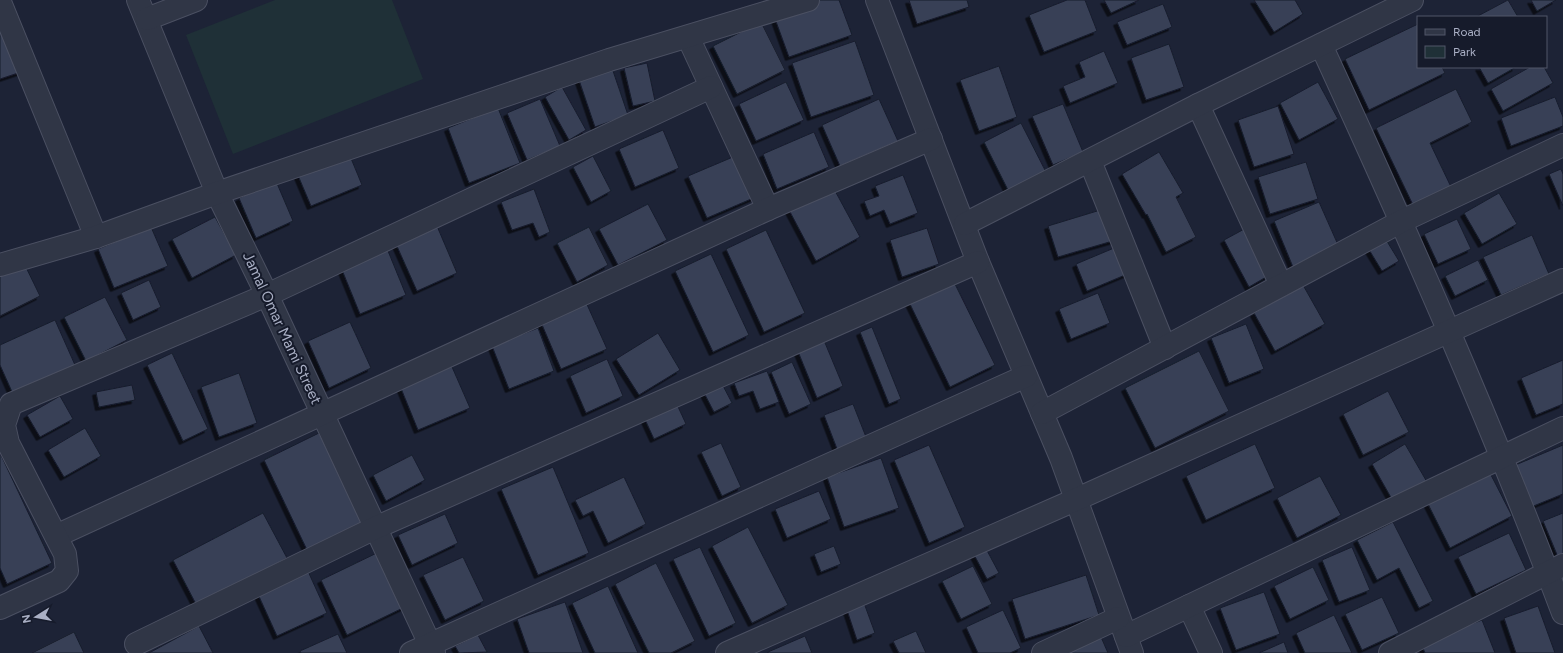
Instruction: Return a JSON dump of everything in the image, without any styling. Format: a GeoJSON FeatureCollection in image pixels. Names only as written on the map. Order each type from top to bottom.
{"type":"FeatureCollection","features":[{"type":"Feature","properties":{"kind":"street"},"geometry":{"type":"LineString","coordinates":[[143,10],[196,0]]}},
{"type":"Feature","properties":{"kind":"street"},"geometry":{"type":"LineString","coordinates":[[0,265],[96,237],[217,193],[601,63],[808,0]]}},
{"type":"Feature","properties":{"kind":"street"},"geometry":{"type":"LineString","coordinates":[[877,0],[965,224],[978,262],[1042,413],[1125,636]]}},
{"type":"Feature","properties":{"kind":"street"},"geometry":{"type":"LineString","coordinates":[[965,224],[1198,105],[1412,0]]}},
{"type":"Feature","properties":{"kind":"street"},"geometry":{"type":"LineString","coordinates":[[0,2],[96,237]]}},
{"type":"Feature","properties":{"kind":"street","name":"Jamal Omar Mami Street"},"geometry":{"type":"LineString","coordinates":[[143,10],[217,193],[267,295],[375,528],[425,650]]}},
{"type":"Feature","properties":{"kind":"street"},"geometry":{"type":"LineString","coordinates":[[688,37],[768,209]]}},
{"type":"Feature","properties":{"kind":"street"},"geometry":{"type":"LineString","coordinates":[[1321,45],[1402,221],[1450,331],[1501,457],[1555,568],[1563,613]]}},
{"type":"Feature","properties":{"kind":"street"},"geometry":{"type":"LineString","coordinates":[[0,608],[59,581],[67,571],[65,554],[8,443],[4,425],[11,404],[267,295],[711,87]]}},
{"type":"Feature","properties":{"kind":"street"},"geometry":{"type":"LineString","coordinates":[[1198,105],[1281,285]]}},
{"type":"Feature","properties":{"kind":"street"},"geometry":{"type":"LineString","coordinates":[[56,536],[768,209],[931,140]]}},
{"type":"Feature","properties":{"kind":"street"},"geometry":{"type":"LineString","coordinates":[[1042,413],[1402,221],[1563,145]]}},
{"type":"Feature","properties":{"kind":"street"},"geometry":{"type":"LineString","coordinates":[[1090,160],[1165,348]]}},
{"type":"Feature","properties":{"kind":"street"},"geometry":{"type":"LineString","coordinates":[[136,644],[375,528],[978,262]]}},
{"type":"Feature","properties":{"kind":"street"},"geometry":{"type":"LineString","coordinates":[[727,653],[1075,500],[1563,280]]}},
{"type":"Feature","properties":{"kind":"street"},"geometry":{"type":"LineString","coordinates":[[425,650],[1026,376]]}},
{"type":"Feature","properties":{"kind":"street"},"geometry":{"type":"LineString","coordinates":[[1043,653],[1125,636],[1563,428]]}},
{"type":"Feature","properties":{"kind":"street"},"geometry":{"type":"LineString","coordinates":[[1390,653],[1555,568]]}},
{"type":"Feature","properties":{"kind":"street"},"geometry":{"type":"LineString","coordinates":[[1189,606],[1211,653]]}},
{"type":"Feature","properties":{"kind":"green space"},"geometry":{"type":"Polygon","coordinates":[[[275,0],[392,0],[423,79],[233,154],[186,35],[275,0]]]}},
{"type":"Feature","properties":{"kind":"building"},"geometry":{"type":"Polygon","coordinates":[[[818,0],[839,0],[852,35],[789,57],[774,16],[818,0]]]}},
{"type":"Feature","properties":{"kind":"building"},"geometry":{"type":"Polygon","coordinates":[[[909,0],[967,0],[969,7],[917,24],[909,0]]]}},
{"type":"Feature","properties":{"kind":"building"},"geometry":{"type":"Polygon","coordinates":[[[1067,0],[1085,0],[1097,31],[1044,52],[1029,15],[1067,0]]]}},
{"type":"Feature","properties":{"kind":"building"},"geometry":{"type":"Polygon","coordinates":[[[1104,0],[1139,0],[1111,13],[1104,0]]]}},
{"type":"Feature","properties":{"kind":"building"},"geometry":{"type":"Polygon","coordinates":[[[1254,0],[1295,0],[1303,14],[1274,32],[1254,0]]]}},
{"type":"Feature","properties":{"kind":"building"},"geometry":{"type":"Polygon","coordinates":[[[1508,0],[1517,16],[1478,16],[1508,0]]]}},
{"type":"Feature","properties":{"kind":"building"},"geometry":{"type":"Polygon","coordinates":[[[1531,0],[1556,0],[1537,11],[1531,0]]]}},
{"type":"Feature","properties":{"kind":"building"},"geometry":{"type":"Polygon","coordinates":[[[1163,4],[1172,27],[1127,45],[1117,22],[1163,4]]]}},
{"type":"Feature","properties":{"kind":"building"},"geometry":{"type":"Polygon","coordinates":[[[761,22],[785,70],[737,94],[713,46],[761,22]]]}},
{"type":"Feature","properties":{"kind":"building"},"geometry":{"type":"Polygon","coordinates":[[[1417,24],[1417,68],[1442,68],[1445,73],[1369,110],[1345,59],[1417,24]]]}},
{"type":"Feature","properties":{"kind":"building"},"geometry":{"type":"Polygon","coordinates":[[[0,28],[21,72],[0,79],[0,28]]]}},
{"type":"Feature","properties":{"kind":"building"},"geometry":{"type":"Polygon","coordinates":[[[855,41],[874,95],[811,117],[792,63],[855,41]]]}},
{"type":"Feature","properties":{"kind":"building"},"geometry":{"type":"Polygon","coordinates":[[[1169,44],[1184,87],[1146,100],[1131,58],[1169,44]]]}},
{"type":"Feature","properties":{"kind":"building"},"geometry":{"type":"Polygon","coordinates":[[[1104,51],[1118,83],[1070,103],[1063,86],[1085,77],[1079,62],[1104,51]]]}},
{"type":"Feature","properties":{"kind":"building"},"geometry":{"type":"Polygon","coordinates":[[[647,63],[655,101],[633,106],[624,68],[647,63]]]}},
{"type":"Feature","properties":{"kind":"building"},"geometry":{"type":"Polygon","coordinates":[[[611,65],[628,115],[595,127],[578,77],[611,65]]]}},
{"type":"Feature","properties":{"kind":"building"},"geometry":{"type":"Polygon","coordinates":[[[999,66],[1017,117],[979,131],[960,80],[999,66]]]}},
{"type":"Feature","properties":{"kind":"building"},"geometry":{"type":"Polygon","coordinates":[[[1480,68],[1514,68],[1488,83],[1480,68]]]}},
{"type":"Feature","properties":{"kind":"building"},"geometry":{"type":"Polygon","coordinates":[[[1528,68],[1545,68],[1553,83],[1503,111],[1491,89],[1528,68]]]}},
{"type":"Feature","properties":{"kind":"building"},"geometry":{"type":"Polygon","coordinates":[[[786,82],[804,120],[756,141],[739,104],[786,82]]]}},
{"type":"Feature","properties":{"kind":"building"},"geometry":{"type":"Polygon","coordinates":[[[1318,82],[1338,119],[1299,140],[1280,103],[1318,82]]]}},
{"type":"Feature","properties":{"kind":"building"},"geometry":{"type":"Polygon","coordinates":[[[562,87],[586,130],[569,140],[545,97],[562,87]]]}},
{"type":"Feature","properties":{"kind":"building"},"geometry":{"type":"Polygon","coordinates":[[[1456,89],[1472,122],[1430,143],[1452,189],[1414,207],[1376,128],[1456,89]]]}},
{"type":"Feature","properties":{"kind":"building"},"geometry":{"type":"Polygon","coordinates":[[[1555,97],[1563,117],[1563,126],[1511,146],[1501,118],[1555,97]]]}},
{"type":"Feature","properties":{"kind":"building"},"geometry":{"type":"Polygon","coordinates":[[[540,99],[560,146],[527,160],[507,113],[540,99]]]}},
{"type":"Feature","properties":{"kind":"building"},"geometry":{"type":"Polygon","coordinates":[[[879,99],[898,141],[840,166],[822,125],[879,99]]]}},
{"type":"Feature","properties":{"kind":"building"},"geometry":{"type":"Polygon","coordinates":[[[1063,104],[1083,152],[1053,165],[1032,116],[1063,104]]]}},
{"type":"Feature","properties":{"kind":"building"},"geometry":{"type":"Polygon","coordinates":[[[1278,106],[1294,154],[1254,167],[1238,120],[1278,106]]]}},
{"type":"Feature","properties":{"kind":"building"},"geometry":{"type":"Polygon","coordinates":[[[498,108],[520,163],[469,183],[448,128],[498,108]]]}},
{"type":"Feature","properties":{"kind":"building"},"geometry":{"type":"Polygon","coordinates":[[[1021,123],[1048,176],[1010,194],[984,142],[1021,123]]]}},
{"type":"Feature","properties":{"kind":"building"},"geometry":{"type":"Polygon","coordinates":[[[663,130],[679,168],[635,187],[619,149],[663,130]]]}},
{"type":"Feature","properties":{"kind":"building"},"geometry":{"type":"Polygon","coordinates":[[[814,132],[829,167],[777,189],[763,154],[814,132]]]}},
{"type":"Feature","properties":{"kind":"building"},"geometry":{"type":"Polygon","coordinates":[[[348,151],[362,185],[311,206],[297,173],[348,151]]]}},
{"type":"Feature","properties":{"kind":"building"},"geometry":{"type":"Polygon","coordinates":[[[1159,152],[1183,193],[1176,197],[1196,237],[1166,252],[1147,214],[1146,215],[1122,174],[1159,152]]]}},
{"type":"Feature","properties":{"kind":"building"},"geometry":{"type":"Polygon","coordinates":[[[740,154],[758,196],[707,218],[688,176],[740,154]]]}},
{"type":"Feature","properties":{"kind":"building"},"geometry":{"type":"Polygon","coordinates":[[[593,156],[611,191],[591,202],[573,167],[593,156]]]}},
{"type":"Feature","properties":{"kind":"building"},"geometry":{"type":"Polygon","coordinates":[[[1306,162],[1318,199],[1270,214],[1258,177],[1306,162]]]}},
{"type":"Feature","properties":{"kind":"building"},"geometry":{"type":"Polygon","coordinates":[[[1561,169],[1563,174],[1563,206],[1549,174],[1561,169]]]}},
{"type":"Feature","properties":{"kind":"building"},"geometry":{"type":"Polygon","coordinates":[[[903,175],[918,213],[890,224],[884,210],[870,216],[864,201],[879,196],[875,186],[903,175]]]}},
{"type":"Feature","properties":{"kind":"building"},"geometry":{"type":"Polygon","coordinates":[[[276,181],[293,221],[256,238],[239,198],[276,181]]]}},
{"type":"Feature","properties":{"kind":"building"},"geometry":{"type":"Polygon","coordinates":[[[833,187],[860,237],[816,261],[789,210],[833,187]]]}},
{"type":"Feature","properties":{"kind":"building"},"geometry":{"type":"Polygon","coordinates":[[[534,189],[550,232],[539,237],[533,223],[512,230],[501,202],[534,189]]]}},
{"type":"Feature","properties":{"kind":"building"},"geometry":{"type":"Polygon","coordinates":[[[1499,193],[1517,224],[1482,244],[1464,213],[1499,193]]]}},
{"type":"Feature","properties":{"kind":"building"},"geometry":{"type":"Polygon","coordinates":[[[1319,202],[1339,247],[1293,267],[1274,221],[1319,202]]]}},
{"type":"Feature","properties":{"kind":"building"},"geometry":{"type":"Polygon","coordinates":[[[648,204],[667,240],[618,265],[599,229],[648,204]]]}},
{"type":"Feature","properties":{"kind":"building"},"geometry":{"type":"Polygon","coordinates":[[[1107,208],[1116,240],[1058,257],[1048,226],[1107,208]]]}},
{"type":"Feature","properties":{"kind":"building"},"geometry":{"type":"Polygon","coordinates":[[[215,217],[236,255],[192,278],[172,239],[215,217]]]}},
{"type":"Feature","properties":{"kind":"building"},"geometry":{"type":"Polygon","coordinates":[[[1457,219],[1471,249],[1438,264],[1424,234],[1457,219]]]}},
{"type":"Feature","properties":{"kind":"building"},"geometry":{"type":"Polygon","coordinates":[[[437,226],[457,273],[417,291],[396,244],[437,226]]]}},
{"type":"Feature","properties":{"kind":"building"},"geometry":{"type":"Polygon","coordinates":[[[151,227],[168,266],[114,288],[98,249],[151,227]]]}},
{"type":"Feature","properties":{"kind":"building"},"geometry":{"type":"Polygon","coordinates":[[[589,227],[608,265],[577,282],[557,243],[589,227]]]}},
{"type":"Feature","properties":{"kind":"building"},"geometry":{"type":"Polygon","coordinates":[[[1248,227],[1273,273],[1249,287],[1224,240],[1248,227]]]}},
{"type":"Feature","properties":{"kind":"building"},"geometry":{"type":"Polygon","coordinates":[[[927,228],[939,264],[902,277],[890,240],[927,228]]]}},
{"type":"Feature","properties":{"kind":"building"},"geometry":{"type":"Polygon","coordinates":[[[766,230],[805,313],[764,332],[726,249],[766,230]]]}},
{"type":"Feature","properties":{"kind":"building"},"geometry":{"type":"Polygon","coordinates":[[[1532,235],[1549,274],[1501,295],[1483,257],[1532,235]]]}},
{"type":"Feature","properties":{"kind":"building"},"geometry":{"type":"Polygon","coordinates":[[[1385,238],[1399,261],[1382,271],[1368,248],[1385,238]]]}},
{"type":"Feature","properties":{"kind":"building"},"geometry":{"type":"Polygon","coordinates":[[[1126,243],[1137,270],[1087,291],[1076,264],[1126,243]]]}},
{"type":"Feature","properties":{"kind":"building"},"geometry":{"type":"Polygon","coordinates":[[[386,246],[406,295],[360,314],[340,265],[386,246]]]}},
{"type":"Feature","properties":{"kind":"building"},"geometry":{"type":"Polygon","coordinates":[[[711,254],[749,335],[713,352],[675,271],[711,254]]]}},
{"type":"Feature","properties":{"kind":"building"},"geometry":{"type":"Polygon","coordinates":[[[20,255],[40,296],[0,316],[0,264],[20,255]]]}},
{"type":"Feature","properties":{"kind":"building"},"geometry":{"type":"Polygon","coordinates":[[[1478,260],[1488,280],[1455,296],[1445,276],[1478,260]]]}},
{"type":"Feature","properties":{"kind":"building"},"geometry":{"type":"Polygon","coordinates":[[[149,280],[161,307],[133,320],[121,293],[149,280]]]}},
{"type":"Feature","properties":{"kind":"building"},"geometry":{"type":"Polygon","coordinates":[[[953,280],[995,365],[950,387],[909,302],[953,280]]]}},
{"type":"Feature","properties":{"kind":"building"},"geometry":{"type":"Polygon","coordinates":[[[1303,285],[1325,324],[1275,351],[1254,313],[1303,285]]]}},
{"type":"Feature","properties":{"kind":"building"},"geometry":{"type":"Polygon","coordinates":[[[1098,293],[1110,323],[1071,339],[1059,309],[1098,293]]]}},
{"type":"Feature","properties":{"kind":"building"},"geometry":{"type":"Polygon","coordinates":[[[105,297],[127,340],[86,361],[64,317],[105,297]]]}},
{"type":"Feature","properties":{"kind":"building"},"geometry":{"type":"Polygon","coordinates":[[[585,300],[607,349],[561,369],[540,320],[585,300]]]}},
{"type":"Feature","properties":{"kind":"building"},"geometry":{"type":"Polygon","coordinates":[[[55,320],[75,365],[13,394],[0,365],[0,345],[55,320]]]}},
{"type":"Feature","properties":{"kind":"building"},"geometry":{"type":"Polygon","coordinates":[[[350,322],[371,368],[329,388],[308,341],[350,322]]]}},
{"type":"Feature","properties":{"kind":"building"},"geometry":{"type":"Polygon","coordinates":[[[1246,324],[1264,369],[1229,383],[1211,338],[1246,324]]]}},
{"type":"Feature","properties":{"kind":"building"},"geometry":{"type":"Polygon","coordinates":[[[872,327],[901,399],[889,404],[860,332],[872,327]]]}},
{"type":"Feature","properties":{"kind":"building"},"geometry":{"type":"Polygon","coordinates":[[[538,328],[554,371],[509,389],[492,346],[538,328]]]}},
{"type":"Feature","properties":{"kind":"building"},"geometry":{"type":"Polygon","coordinates":[[[658,333],[680,370],[639,395],[616,359],[658,333]]]}},
{"type":"Feature","properties":{"kind":"building"},"geometry":{"type":"Polygon","coordinates":[[[823,338],[843,386],[817,398],[797,349],[823,338]]]}},
{"type":"Feature","properties":{"kind":"building"},"geometry":{"type":"Polygon","coordinates":[[[1199,351],[1229,411],[1155,448],[1125,388],[1199,351]]]}},
{"type":"Feature","properties":{"kind":"building"},"geometry":{"type":"Polygon","coordinates":[[[172,353],[208,429],[183,441],[147,365],[172,353]]]}},
{"type":"Feature","properties":{"kind":"building"},"geometry":{"type":"Polygon","coordinates":[[[607,359],[623,396],[586,413],[570,376],[607,359]]]}},
{"type":"Feature","properties":{"kind":"building"},"geometry":{"type":"Polygon","coordinates":[[[449,360],[470,408],[418,430],[398,381],[449,360]]]}},
{"type":"Feature","properties":{"kind":"building"},"geometry":{"type":"Polygon","coordinates":[[[1563,360],[1563,404],[1536,415],[1521,378],[1563,360]]]}},
{"type":"Feature","properties":{"kind":"building"},"geometry":{"type":"Polygon","coordinates":[[[792,362],[811,404],[789,414],[771,372],[792,362]]]}},
{"type":"Feature","properties":{"kind":"building"},"geometry":{"type":"Polygon","coordinates":[[[767,371],[779,402],[760,409],[753,391],[739,396],[734,383],[767,371]]]}},
{"type":"Feature","properties":{"kind":"building"},"geometry":{"type":"Polygon","coordinates":[[[239,373],[257,423],[219,437],[201,387],[239,373]]]}},
{"type":"Feature","properties":{"kind":"building"},"geometry":{"type":"Polygon","coordinates":[[[720,380],[732,403],[714,412],[702,389],[720,380]]]}},
{"type":"Feature","properties":{"kind":"building"},"geometry":{"type":"Polygon","coordinates":[[[132,385],[135,400],[99,407],[96,392],[132,385]]]}},
{"type":"Feature","properties":{"kind":"building"},"geometry":{"type":"Polygon","coordinates":[[[1388,391],[1409,432],[1363,455],[1343,414],[1388,391]]]}},
{"type":"Feature","properties":{"kind":"building"},"geometry":{"type":"Polygon","coordinates":[[[60,396],[73,419],[40,437],[27,415],[60,396]]]}},
{"type":"Feature","properties":{"kind":"building"},"geometry":{"type":"Polygon","coordinates":[[[674,398],[686,424],[654,439],[642,413],[674,398]]]}},
{"type":"Feature","properties":{"kind":"building"},"geometry":{"type":"Polygon","coordinates":[[[853,404],[868,442],[839,454],[824,415],[853,404]]]}},
{"type":"Feature","properties":{"kind":"building"},"geometry":{"type":"Polygon","coordinates":[[[85,428],[101,456],[64,477],[48,450],[85,428]]]}},
{"type":"Feature","properties":{"kind":"building"},"geometry":{"type":"Polygon","coordinates":[[[319,433],[364,525],[308,552],[264,460],[319,433]]]}},
{"type":"Feature","properties":{"kind":"building"},"geometry":{"type":"Polygon","coordinates":[[[721,443],[741,487],[722,496],[701,452],[721,443]]]}},
{"type":"Feature","properties":{"kind":"building"},"geometry":{"type":"Polygon","coordinates":[[[1255,444],[1275,488],[1206,520],[1186,476],[1255,444]]]}},
{"type":"Feature","properties":{"kind":"building"},"geometry":{"type":"Polygon","coordinates":[[[1405,444],[1427,482],[1393,501],[1372,464],[1405,444]]]}},
{"type":"Feature","properties":{"kind":"building"},"geometry":{"type":"Polygon","coordinates":[[[929,445],[965,527],[929,543],[894,460],[929,445]]]}},
{"type":"Feature","properties":{"kind":"building"},"geometry":{"type":"Polygon","coordinates":[[[1563,445],[1563,494],[1531,507],[1513,466],[1563,445]]]}},
{"type":"Feature","properties":{"kind":"building"},"geometry":{"type":"Polygon","coordinates":[[[0,453],[52,563],[7,584],[0,568],[0,453]]]}},
{"type":"Feature","properties":{"kind":"building"},"geometry":{"type":"Polygon","coordinates":[[[412,455],[425,480],[386,501],[373,475],[412,455]]]}},
{"type":"Feature","properties":{"kind":"building"},"geometry":{"type":"Polygon","coordinates":[[[881,458],[899,508],[844,527],[827,477],[881,458]]]}},
{"type":"Feature","properties":{"kind":"building"},"geometry":{"type":"Polygon","coordinates":[[[553,467],[589,553],[538,575],[501,489],[553,467]]]}},
{"type":"Feature","properties":{"kind":"building"},"geometry":{"type":"Polygon","coordinates":[[[1490,473],[1512,516],[1450,548],[1428,504],[1490,473]]]}},
{"type":"Feature","properties":{"kind":"building"},"geometry":{"type":"Polygon","coordinates":[[[1320,476],[1341,515],[1297,538],[1277,498],[1320,476]]]}},
{"type":"Feature","properties":{"kind":"building"},"geometry":{"type":"Polygon","coordinates":[[[624,477],[646,524],[608,543],[593,511],[583,516],[575,500],[624,477]]]}},
{"type":"Feature","properties":{"kind":"building"},"geometry":{"type":"Polygon","coordinates":[[[819,491],[831,519],[787,538],[775,509],[819,491]]]}},
{"type":"Feature","properties":{"kind":"building"},"geometry":{"type":"Polygon","coordinates":[[[263,513],[287,558],[197,606],[173,560],[263,513]]]}},
{"type":"Feature","properties":{"kind":"building"},"geometry":{"type":"Polygon","coordinates":[[[1563,513],[1563,555],[1558,557],[1543,521],[1563,513]]]}},
{"type":"Feature","properties":{"kind":"building"},"geometry":{"type":"Polygon","coordinates":[[[445,514],[458,543],[412,565],[398,535],[445,514]]]}},
{"type":"Feature","properties":{"kind":"building"},"geometry":{"type":"Polygon","coordinates":[[[1393,522],[1433,601],[1419,608],[1399,568],[1377,580],[1357,540],[1393,522]]]}},
{"type":"Feature","properties":{"kind":"building"},"geometry":{"type":"Polygon","coordinates":[[[748,527],[788,605],[752,623],[712,546],[748,527]]]}},
{"type":"Feature","properties":{"kind":"building"},"geometry":{"type":"Polygon","coordinates":[[[1509,533],[1526,570],[1476,594],[1458,557],[1509,533]]]}},
{"type":"Feature","properties":{"kind":"building"},"geometry":{"type":"Polygon","coordinates":[[[983,543],[999,573],[987,579],[971,549],[983,543]]]}},
{"type":"Feature","properties":{"kind":"building"},"geometry":{"type":"Polygon","coordinates":[[[834,546],[841,564],[821,572],[814,554],[834,546]]]}},
{"type":"Feature","properties":{"kind":"building"},"geometry":{"type":"Polygon","coordinates":[[[700,547],[736,623],[709,636],[673,559],[700,547]]]}},
{"type":"Feature","properties":{"kind":"building"},"geometry":{"type":"Polygon","coordinates":[[[1352,547],[1370,590],[1339,602],[1322,560],[1352,547]]]}},
{"type":"Feature","properties":{"kind":"building"},"geometry":{"type":"Polygon","coordinates":[[[383,550],[409,605],[347,635],[321,580],[383,550]]]}},
{"type":"Feature","properties":{"kind":"building"},"geometry":{"type":"Polygon","coordinates":[[[463,557],[484,601],[445,620],[423,575],[463,557]]]}},
{"type":"Feature","properties":{"kind":"building"},"geometry":{"type":"Polygon","coordinates":[[[656,563],[695,641],[671,653],[649,653],[615,584],[656,563]]]}},
{"type":"Feature","properties":{"kind":"building"},"geometry":{"type":"Polygon","coordinates":[[[973,566],[992,604],[961,619],[942,581],[973,566]]]}},
{"type":"Feature","properties":{"kind":"building"},"geometry":{"type":"Polygon","coordinates":[[[1313,567],[1329,600],[1290,619],[1274,586],[1313,567]]]}},
{"type":"Feature","properties":{"kind":"building"},"geometry":{"type":"Polygon","coordinates":[[[307,569],[327,613],[277,636],[257,592],[307,569]]]}},
{"type":"Feature","properties":{"kind":"building"},"geometry":{"type":"Polygon","coordinates":[[[1086,575],[1099,615],[1025,639],[1012,599],[1086,575]]]}},
{"type":"Feature","properties":{"kind":"building"},"geometry":{"type":"Polygon","coordinates":[[[608,586],[638,653],[595,653],[572,603],[608,586]]]}},
{"type":"Feature","properties":{"kind":"building"},"geometry":{"type":"Polygon","coordinates":[[[1264,592],[1280,634],[1236,650],[1220,608],[1264,592]]]}},
{"type":"Feature","properties":{"kind":"building"},"geometry":{"type":"Polygon","coordinates":[[[1382,597],[1399,633],[1362,650],[1345,614],[1382,597]]]}},
{"type":"Feature","properties":{"kind":"building"},"geometry":{"type":"Polygon","coordinates":[[[565,602],[583,653],[529,653],[517,619],[565,602]]]}},
{"type":"Feature","properties":{"kind":"building"},"geometry":{"type":"Polygon","coordinates":[[[864,603],[875,633],[857,640],[847,610],[864,603]]]}},
{"type":"Feature","properties":{"kind":"building"},"geometry":{"type":"Polygon","coordinates":[[[1538,606],[1555,653],[1516,653],[1504,618],[1538,606]]]}},
{"type":"Feature","properties":{"kind":"building"},"geometry":{"type":"Polygon","coordinates":[[[1003,610],[1021,648],[1010,653],[978,653],[966,627],[1003,610]]]}},
{"type":"Feature","properties":{"kind":"building"},"geometry":{"type":"Polygon","coordinates":[[[1334,615],[1352,653],[1305,653],[1296,633],[1334,615]]]}},
{"type":"Feature","properties":{"kind":"building"},"geometry":{"type":"Polygon","coordinates":[[[1482,620],[1495,653],[1425,653],[1421,643],[1482,620]]]}},
{"type":"Feature","properties":{"kind":"building"},"geometry":{"type":"Polygon","coordinates":[[[199,626],[213,653],[149,653],[199,626]]]}},
{"type":"Feature","properties":{"kind":"building"},"geometry":{"type":"Polygon","coordinates":[[[916,631],[926,653],[899,653],[893,641],[916,631]]]}},
{"type":"Feature","properties":{"kind":"building"},"geometry":{"type":"Polygon","coordinates":[[[74,632],[84,653],[32,653],[74,632]]]}},
{"type":"Feature","properties":{"kind":"building"},"geometry":{"type":"Polygon","coordinates":[[[338,634],[347,653],[301,653],[300,651],[338,634]]]}},
{"type":"Feature","properties":{"kind":"building"},"geometry":{"type":"Polygon","coordinates":[[[478,635],[487,652],[459,653],[455,646],[478,635]]]}},
{"type":"Feature","properties":{"kind":"building"},"geometry":{"type":"Polygon","coordinates":[[[805,636],[812,653],[768,653],[768,652],[805,636]]]}},
{"type":"Feature","properties":{"kind":"building"},"geometry":{"type":"Polygon","coordinates":[[[1101,637],[1108,653],[1067,653],[1101,637]]]}},
{"type":"Feature","properties":{"kind":"building"},"geometry":{"type":"Polygon","coordinates":[[[1284,642],[1288,653],[1259,653],[1284,642]]]}}]}
